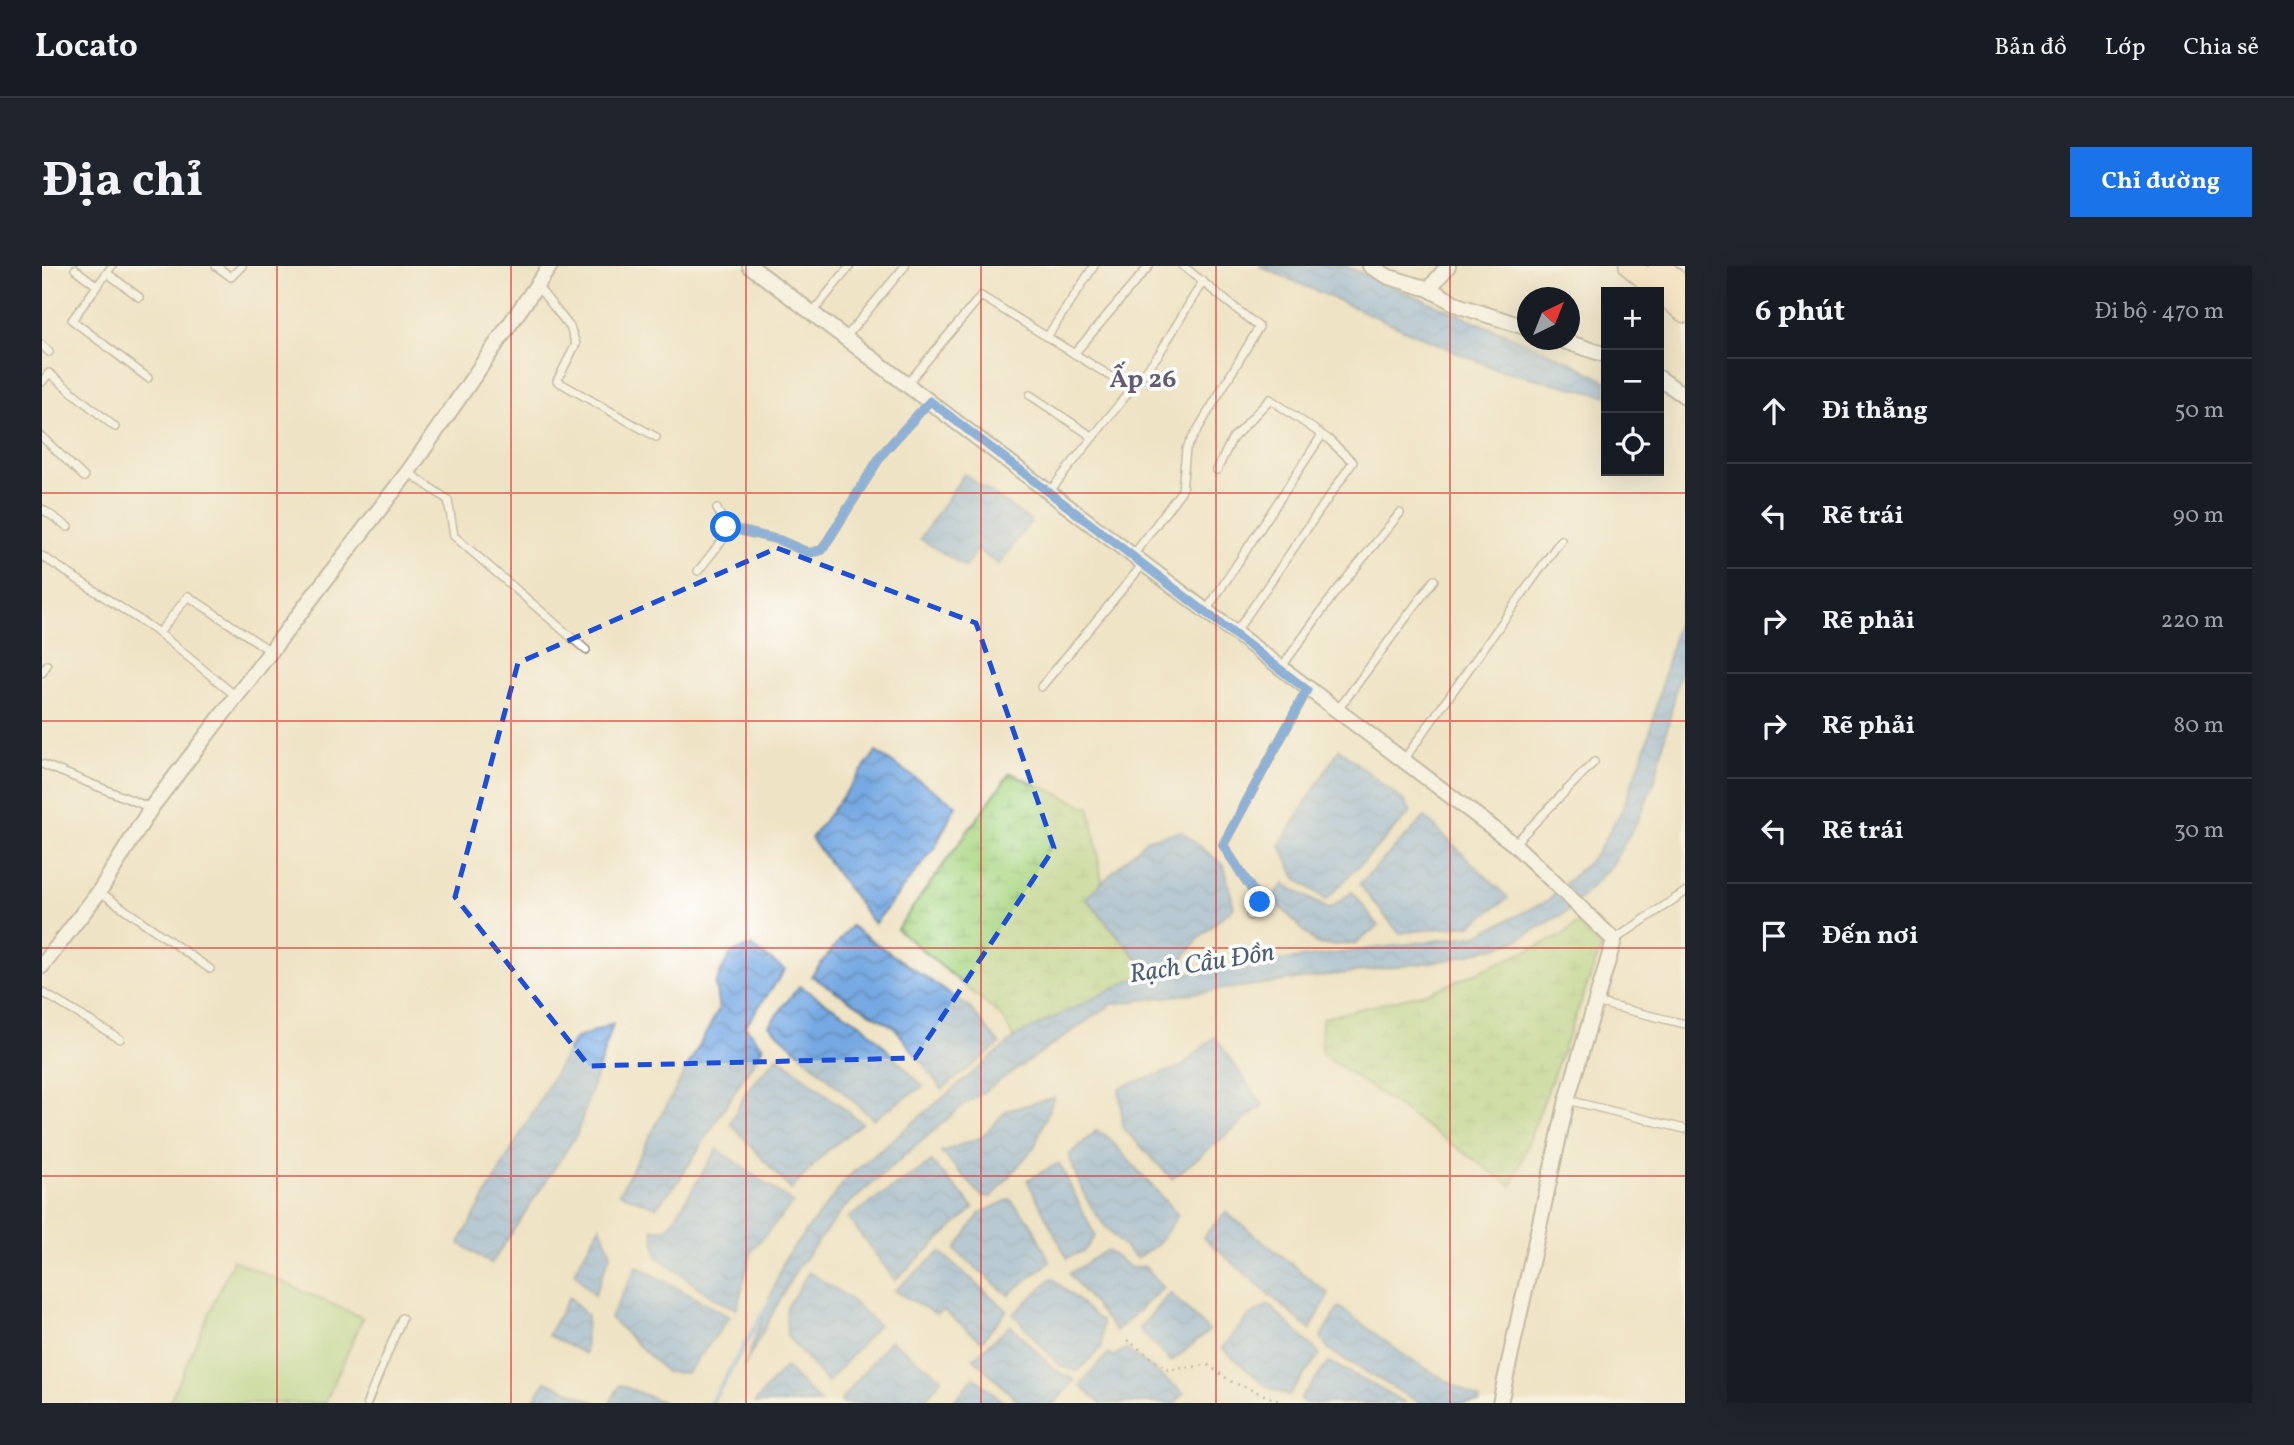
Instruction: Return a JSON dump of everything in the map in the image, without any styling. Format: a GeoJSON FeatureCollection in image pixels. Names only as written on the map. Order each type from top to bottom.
{"type":"FeatureCollection","features":[{"type":"Feature","properties":{"kind":"main road"},"geometry":{"type":"LineString","coordinates":[[1630,266],[1685,312]]}},
{"type":"Feature","properties":{"kind":"main road"},"geometry":{"type":"LineString","coordinates":[[1659,266],[1685,288]]}},
{"type":"Feature","properties":{"kind":"street"},"geometry":{"type":"LineString","coordinates":[[42,966],[99,892],[151,808],[273,653],[408,472],[550,266]]}},
{"type":"Feature","properties":{"kind":"street"},"geometry":{"type":"LineString","coordinates":[[1370,266],[1389,277],[1429,289],[1460,306],[1517,324]]}},
{"type":"Feature","properties":{"kind":"street"},"geometry":{"type":"LineString","coordinates":[[1429,289],[1448,266]]}},
{"type":"Feature","properties":{"kind":"street"},"geometry":{"type":"LineString","coordinates":[[759,269],[812,314],[1514,845],[1614,940],[1567,1100],[1500,1403]]}},
{"type":"Feature","properties":{"kind":"street"},"geometry":{"type":"LineString","coordinates":[[1580,346],[1601,353]]}},
{"type":"Feature","properties":{"kind":"street"},"geometry":{"type":"LineString","coordinates":[[1664,381],[1685,396]]}},
{"type":"Feature","properties":{"kind":"lane"},"geometry":{"type":"LineString","coordinates":[[113,266],[72,320],[148,378]]}},
{"type":"Feature","properties":{"kind":"lane"},"geometry":{"type":"LineString","coordinates":[[216,266],[231,277],[242,266]]}},
{"type":"Feature","properties":{"kind":"lane"},"geometry":{"type":"LineString","coordinates":[[812,314],[850,266]]}},
{"type":"Feature","properties":{"kind":"lane"},"geometry":{"type":"LineString","coordinates":[[845,338],[905,266]]}},
{"type":"Feature","properties":{"kind":"lane"},"geometry":{"type":"LineString","coordinates":[[1047,337],[1094,266]]}},
{"type":"Feature","properties":{"kind":"lane"},"geometry":{"type":"LineString","coordinates":[[1074,354],[1149,266]]}},
{"type":"Feature","properties":{"kind":"lane"},"geometry":{"type":"LineString","coordinates":[[1041,687],[1139,559],[1182,491],[1186,449],[1259,327],[1183,266]]}},
{"type":"Feature","properties":{"kind":"lane"},"geometry":{"type":"LineString","coordinates":[[75,269],[97,286]]}},
{"type":"Feature","properties":{"kind":"lane"},"geometry":{"type":"LineString","coordinates":[[107,273],[139,297]]}},
{"type":"Feature","properties":{"kind":"lane"},"geometry":{"type":"LineString","coordinates":[[1049,491],[1159,354],[1203,281]]}},
{"type":"Feature","properties":{"kind":"lane"},"geometry":{"type":"LineString","coordinates":[[536,286],[570,327],[576,344],[557,381],[656,437]]}},
{"type":"Feature","properties":{"kind":"lane"},"geometry":{"type":"LineString","coordinates":[[907,384],[981,296],[1131,389]]}},
{"type":"Feature","properties":{"kind":"lane"},"geometry":{"type":"LineString","coordinates":[[42,345],[49,352]]}},
{"type":"Feature","properties":{"kind":"lane"},"geometry":{"type":"LineString","coordinates":[[42,382],[50,373],[115,427]]}},
{"type":"Feature","properties":{"kind":"lane"},"geometry":{"type":"LineString","coordinates":[[1030,395],[1093,437]]}},
{"type":"Feature","properties":{"kind":"lane"},"geometry":{"type":"LineString","coordinates":[[1217,470],[1232,439],[1270,398],[1322,435],[1353,462],[1235,633]]}},
{"type":"Feature","properties":{"kind":"lane"},"geometry":{"type":"LineString","coordinates":[[717,509],[726,527],[779,540],[809,553],[822,550],[882,454],[930,401]]}},
{"type":"Feature","properties":{"kind":"lane"},"geometry":{"type":"LineString","coordinates":[[1206,611],[1322,435]]}},
{"type":"Feature","properties":{"kind":"lane"},"geometry":{"type":"LineString","coordinates":[[42,438],[84,477]]}},
{"type":"Feature","properties":{"kind":"lane"},"geometry":{"type":"LineString","coordinates":[[408,472],[448,500],[454,536],[586,650]]}},
{"type":"Feature","properties":{"kind":"lane"},"geometry":{"type":"LineString","coordinates":[[42,509],[68,527]]}},
{"type":"Feature","properties":{"kind":"lane"},"geometry":{"type":"LineString","coordinates":[[1280,668],[1334,594],[1400,513]]}},
{"type":"Feature","properties":{"kind":"lane"},"geometry":{"type":"LineString","coordinates":[[698,571],[732,528]]}},
{"type":"Feature","properties":{"kind":"lane"},"geometry":{"type":"LineString","coordinates":[[1403,762],[1561,540]]}},
{"type":"Feature","properties":{"kind":"lane"},"geometry":{"type":"LineString","coordinates":[[42,555],[159,633],[237,697]]}},
{"type":"Feature","properties":{"kind":"lane"},"geometry":{"type":"LineString","coordinates":[[1336,712],[1434,580]]}},
{"type":"Feature","properties":{"kind":"lane"},"geometry":{"type":"LineString","coordinates":[[159,633],[188,596],[273,653]]}},
{"type":"Feature","properties":{"kind":"lane"},"geometry":{"type":"LineString","coordinates":[[42,673],[47,665]]}},
{"type":"Feature","properties":{"kind":"lane"},"geometry":{"type":"LineString","coordinates":[[1250,915],[1260,902],[1223,845],[1307,690]]}},
{"type":"Feature","properties":{"kind":"lane"},"geometry":{"type":"LineString","coordinates":[[1514,845],[1594,762]]}},
{"type":"Feature","properties":{"kind":"lane"},"geometry":{"type":"LineString","coordinates":[[42,764],[151,808]]}},
{"type":"Feature","properties":{"kind":"lane"},"geometry":{"type":"LineString","coordinates":[[99,892],[210,969]]}},
{"type":"Feature","properties":{"kind":"lane"},"geometry":{"type":"LineString","coordinates":[[1614,940],[1685,892]]}},
{"type":"Feature","properties":{"kind":"lane"},"geometry":{"type":"LineString","coordinates":[[42,992],[120,1039]]}},
{"type":"Feature","properties":{"kind":"lane"},"geometry":{"type":"LineString","coordinates":[[1594,1001],[1685,1024]]}},
{"type":"Feature","properties":{"kind":"lane"},"geometry":{"type":"LineString","coordinates":[[1567,1100],[1685,1129]]}},
{"type":"Feature","properties":{"kind":"lane"},"geometry":{"type":"LineString","coordinates":[[367,1403],[402,1318]]}},
{"type":"Feature","properties":{"kind":"path"},"geometry":{"type":"LineString","coordinates":[[1127,1340],[1168,1370],[1208,1365],[1232,1382],[1284,1403]]}},
{"type":"Feature","properties":{"kind":"highlighted area"},"geometry":{"type":"Polygon","coordinates":[[[777,548],[976,623],[1054,848],[915,1058],[589,1066],[455,897],[518,663],[777,548]]]}},
{"type":"Feature","properties":{"kind":"green space"},"geometry":{"type":"Polygon","coordinates":[[[1010,773],[1090,808],[1102,882],[1086,899],[1148,971],[1150,977],[1131,980],[1014,1038],[1003,1018],[897,929],[1010,773]]]}},
{"type":"Feature","properties":{"kind":"green space"},"geometry":{"type":"Polygon","coordinates":[[[1578,923],[1601,948],[1512,1186],[1321,1053],[1322,1018],[1433,991],[1560,937],[1578,923]]]}},
{"type":"Feature","properties":{"kind":"green space"},"geometry":{"type":"Polygon","coordinates":[[[233,1260],[363,1318],[325,1403],[169,1403],[233,1260]]]}},
{"type":"Feature","properties":{"kind":"water"},"geometry":{"type":"Polygon","coordinates":[[[1259,266],[1345,266],[1517,339],[1517,350],[1543,350],[1569,361],[1601,378],[1601,395],[1493,368],[1259,266]]]}},
{"type":"Feature","properties":{"kind":"water"},"geometry":{"type":"Polygon","coordinates":[[[964,474],[1031,521],[999,565],[977,550],[965,567],[920,539],[964,474]]]}},
{"type":"Feature","properties":{"kind":"water"},"geometry":{"type":"Polygon","coordinates":[[[1685,592],[1685,652],[1655,780],[1639,818],[1612,865],[1568,911],[1514,942],[1448,960],[1112,1004],[960,1108],[843,1209],[796,1270],[744,1367],[785,1258],[849,1176],[1018,1035],[1131,980],[1477,935],[1547,901],[1596,854],[1622,810],[1647,743],[1685,592]]]}},
{"type":"Feature","properties":{"kind":"water"},"geometry":{"type":"Polygon","coordinates":[[[1339,749],[1406,803],[1411,812],[1326,900],[1296,878],[1280,845],[1339,749]]]}},
{"type":"Feature","properties":{"kind":"water"},"geometry":{"type":"Polygon","coordinates":[[[876,752],[956,805],[934,849],[874,924],[811,838],[876,752]]]}},
{"type":"Feature","properties":{"kind":"water"},"geometry":{"type":"Polygon","coordinates":[[[1425,817],[1508,898],[1471,925],[1399,933],[1359,884],[1425,817]]]}},
{"type":"Feature","properties":{"kind":"water"},"geometry":{"type":"Polygon","coordinates":[[[1181,831],[1224,865],[1234,907],[1201,936],[1180,962],[1148,971],[1086,898],[1147,839],[1181,831]]]}},
{"type":"Feature","properties":{"kind":"water"},"geometry":{"type":"Polygon","coordinates":[[[1284,884],[1329,909],[1352,892],[1379,926],[1354,944],[1317,945],[1272,898],[1284,884]]]}},
{"type":"Feature","properties":{"kind":"water"},"geometry":{"type":"Polygon","coordinates":[[[851,926],[970,1008],[1000,1044],[942,1089],[895,1028],[811,976],[851,926]]]}},
{"type":"Feature","properties":{"kind":"water"},"geometry":{"type":"Polygon","coordinates":[[[751,946],[785,970],[745,1026],[763,1047],[678,1182],[656,1207],[619,1193],[719,1009],[715,984],[731,953],[751,946]]]}},
{"type":"Feature","properties":{"kind":"water"},"geometry":{"type":"Polygon","coordinates":[[[799,986],[863,1025],[923,1086],[873,1119],[769,1025],[799,986]]]}},
{"type":"Feature","properties":{"kind":"water"},"geometry":{"type":"Polygon","coordinates":[[[613,1024],[577,1134],[491,1264],[459,1243],[574,1039],[613,1024]]]}},
{"type":"Feature","properties":{"kind":"water"},"geometry":{"type":"Polygon","coordinates":[[[1215,1037],[1263,1105],[1172,1179],[1123,1128],[1119,1088],[1180,1067],[1215,1037]]]}},
{"type":"Feature","properties":{"kind":"water"},"geometry":{"type":"Polygon","coordinates":[[[778,1056],[862,1123],[825,1153],[791,1190],[730,1123],[747,1090],[778,1056]]]}},
{"type":"Feature","properties":{"kind":"water"},"geometry":{"type":"Polygon","coordinates":[[[1054,1097],[1035,1146],[992,1197],[982,1196],[941,1152],[982,1137],[1006,1111],[1054,1097]]]}},
{"type":"Feature","properties":{"kind":"water"},"geometry":{"type":"Polygon","coordinates":[[[1097,1130],[1108,1137],[1178,1215],[1157,1245],[1136,1258],[1094,1212],[1080,1186],[1069,1155],[1097,1130]]]}},
{"type":"Feature","properties":{"kind":"water"},"geometry":{"type":"Polygon","coordinates":[[[717,1149],[793,1203],[752,1250],[737,1309],[716,1300],[657,1257],[653,1229],[668,1229],[717,1149]]]}},
{"type":"Feature","properties":{"kind":"water"},"geometry":{"type":"Polygon","coordinates":[[[932,1162],[974,1208],[895,1280],[848,1218],[932,1162]]]}},
{"type":"Feature","properties":{"kind":"water"},"geometry":{"type":"Polygon","coordinates":[[[1059,1163],[1095,1236],[1084,1251],[1067,1258],[1027,1180],[1059,1163]]]}},
{"type":"Feature","properties":{"kind":"water"},"geometry":{"type":"Polygon","coordinates":[[[1010,1199],[1031,1223],[1050,1262],[1008,1295],[955,1250],[980,1213],[1010,1199]]]}},
{"type":"Feature","properties":{"kind":"water"},"geometry":{"type":"Polygon","coordinates":[[[1226,1212],[1329,1294],[1310,1330],[1203,1237],[1226,1212]]]}},
{"type":"Feature","properties":{"kind":"water"},"geometry":{"type":"Polygon","coordinates":[[[600,1226],[611,1253],[594,1296],[574,1272],[600,1226]]]}},
{"type":"Feature","properties":{"kind":"water"},"geometry":{"type":"Polygon","coordinates":[[[1107,1250],[1131,1268],[1145,1266],[1163,1288],[1116,1331],[1069,1274],[1107,1250]]]}},
{"type":"Feature","properties":{"kind":"water"},"geometry":{"type":"Polygon","coordinates":[[[940,1252],[1007,1310],[982,1341],[943,1310],[936,1314],[894,1291],[940,1252]]]}},
{"type":"Feature","properties":{"kind":"water"},"geometry":{"type":"Polygon","coordinates":[[[637,1266],[730,1317],[687,1373],[666,1372],[610,1318],[637,1266]]]}},
{"type":"Feature","properties":{"kind":"water"},"geometry":{"type":"Polygon","coordinates":[[[809,1272],[846,1296],[878,1325],[827,1383],[787,1336],[786,1308],[809,1272]]]}},
{"type":"Feature","properties":{"kind":"water"},"geometry":{"type":"Polygon","coordinates":[[[1052,1278],[1102,1322],[1102,1347],[1077,1372],[1059,1365],[1013,1314],[1052,1278]]]}},
{"type":"Feature","properties":{"kind":"water"},"geometry":{"type":"Polygon","coordinates":[[[1170,1293],[1209,1331],[1171,1362],[1139,1329],[1170,1293]]]}},
{"type":"Feature","properties":{"kind":"water"},"geometry":{"type":"Polygon","coordinates":[[[569,1297],[587,1316],[585,1354],[548,1335],[569,1297]]]}},
{"type":"Feature","properties":{"kind":"water"},"geometry":{"type":"Polygon","coordinates":[[[1269,1305],[1320,1354],[1288,1396],[1266,1386],[1222,1348],[1248,1317],[1269,1305]]]}},
{"type":"Feature","properties":{"kind":"water"},"geometry":{"type":"Polygon","coordinates":[[[1339,1307],[1408,1358],[1480,1400],[1479,1403],[1420,1403],[1330,1351],[1321,1337],[1339,1307]]]}},
{"type":"Feature","properties":{"kind":"water"},"geometry":{"type":"Polygon","coordinates":[[[1010,1325],[1054,1369],[1075,1380],[1055,1403],[1020,1403],[973,1358],[1010,1325]]]}},
{"type":"Feature","properties":{"kind":"water"},"geometry":{"type":"Polygon","coordinates":[[[890,1340],[942,1378],[923,1403],[842,1403],[841,1400],[890,1340]]]}},
{"type":"Feature","properties":{"kind":"water"},"geometry":{"type":"Polygon","coordinates":[[[1126,1349],[1184,1393],[1175,1403],[1100,1403],[1080,1385],[1108,1353],[1113,1356],[1126,1349]]]}},
{"type":"Feature","properties":{"kind":"water"},"geometry":{"type":"Polygon","coordinates":[[[1329,1362],[1406,1403],[1305,1403],[1300,1399],[1329,1362]]]}},
{"type":"Feature","properties":{"kind":"water"},"geometry":{"type":"Polygon","coordinates":[[[785,1367],[821,1403],[754,1403],[785,1367]]]}},
{"type":"Feature","properties":{"kind":"water"},"geometry":{"type":"Polygon","coordinates":[[[974,1377],[1004,1403],[952,1403],[974,1377]]]}},
{"type":"Feature","properties":{"kind":"water"},"geometry":{"type":"Polygon","coordinates":[[[546,1381],[597,1403],[531,1403],[546,1381]]]}},
{"type":"Feature","properties":{"kind":"water"},"geometry":{"type":"Polygon","coordinates":[[[620,1385],[663,1402],[663,1403],[610,1403],[620,1385]]]}},
{"type":"Feature","properties":{"kind":"waterway","name":"Rạch Cầu Đồn"},"geometry":{"type":"LineString","coordinates":[[711,1403],[770,1301]]}},
{"type":"Feature","properties":{"kind":"district","name":"Ấp 26"},"geometry":{"type":"Point","coordinates":[1143,380]}},
{"type":"Feature","properties":{"kind":"route"},"geometry":{"type":"LineString","coordinates":[[726,527],[779,540],[809,553],[822,550],[882,454],[930,401],[1134,554],[1307,690],[1223,845],[1260,902]]}}]}
